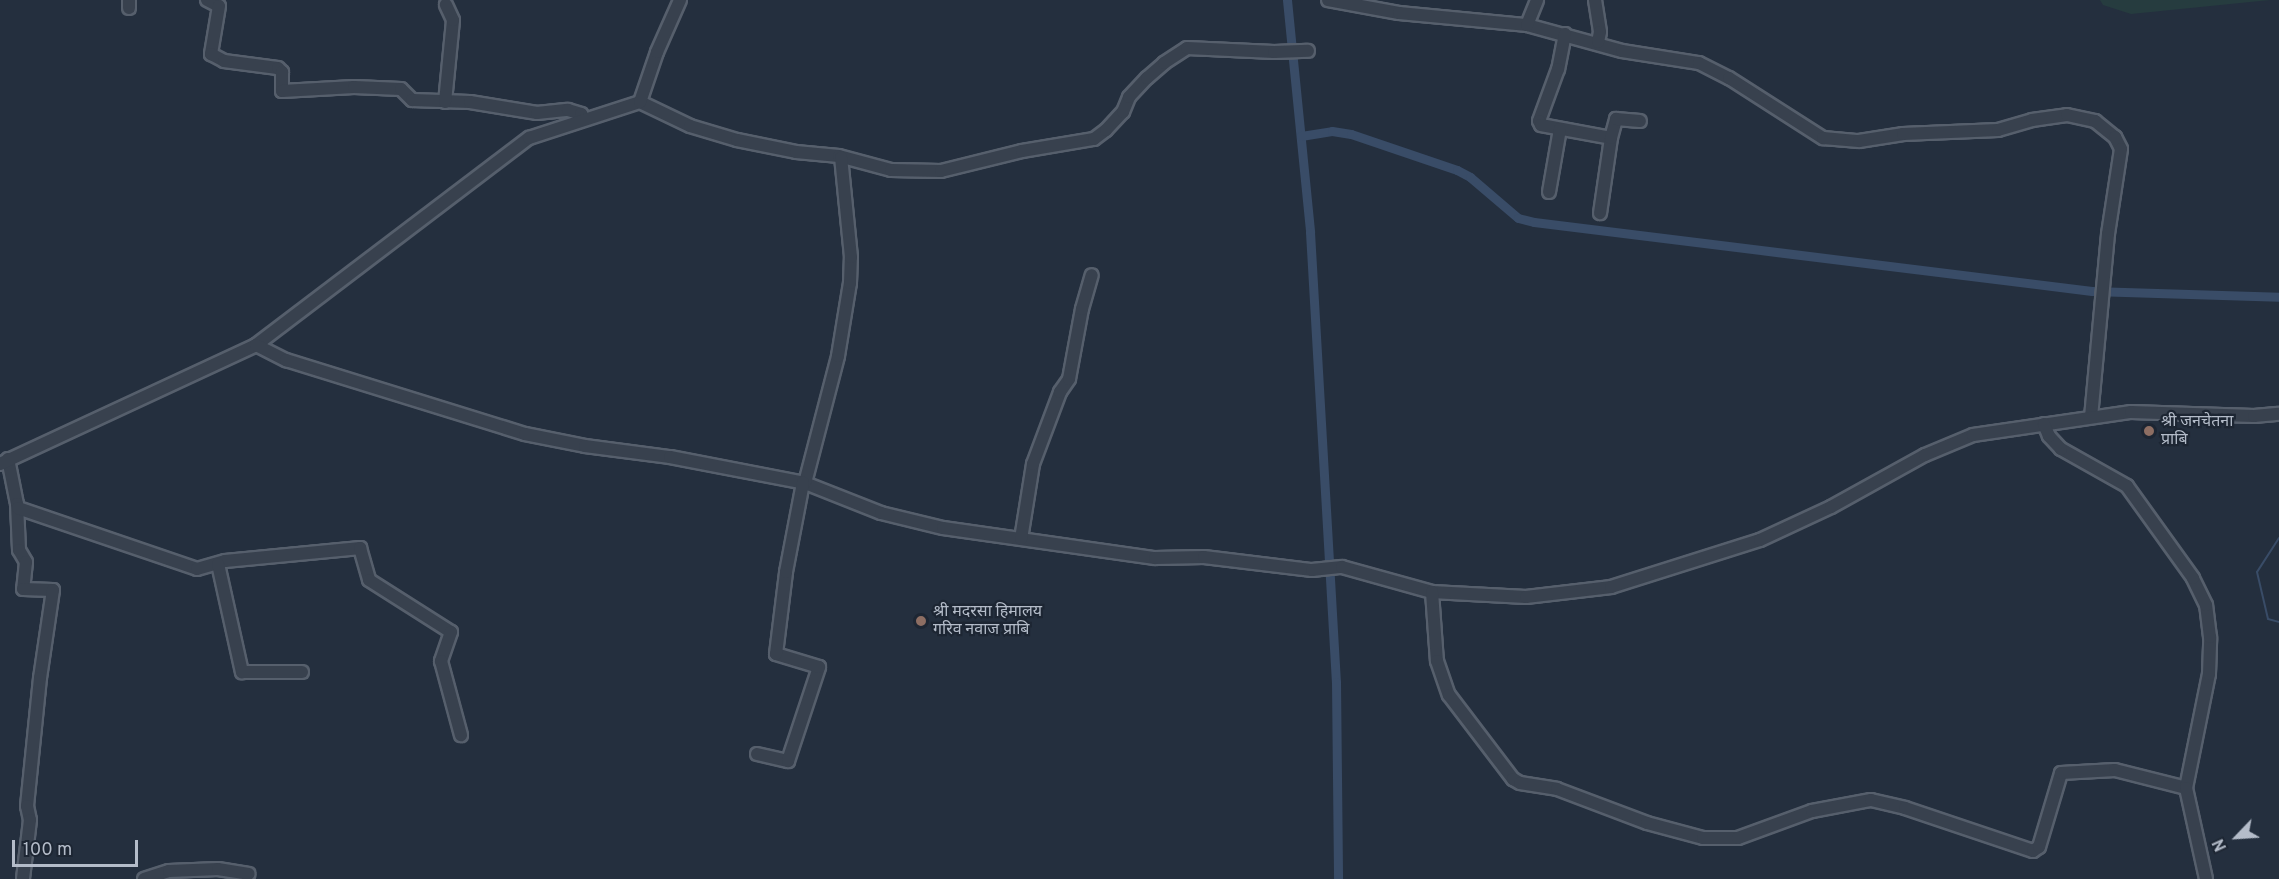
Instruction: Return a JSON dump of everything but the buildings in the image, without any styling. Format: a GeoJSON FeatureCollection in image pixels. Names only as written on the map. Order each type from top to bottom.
{"type":"FeatureCollection","features":[{"type":"Feature","properties":{"kind":"street"},"geometry":{"type":"LineString","coordinates":[[207,0],[219,6],[211,54],[224,60],[278,68],[282,72],[282,91],[354,87],[401,89],[412,100],[497,105],[537,113],[568,110],[581,114],[584,119]]}},
{"type":"Feature","properties":{"kind":"street"},"geometry":{"type":"LineString","coordinates":[[640,102],[680,0]]}},
{"type":"Feature","properties":{"kind":"street"},"geometry":{"type":"LineString","coordinates":[[1328,0],[1399,13],[1527,25],[1598,42],[1622,51],[1699,63],[1729,78],[1823,138],[1859,141],[1903,134],[1998,130],[2032,120],[2067,115],[2095,121],[2115,137],[2121,149],[2103,283],[2102,321],[2091,416]]}},
{"type":"Feature","properties":{"kind":"street"},"geometry":{"type":"LineString","coordinates":[[1527,25],[1537,0]]}},
{"type":"Feature","properties":{"kind":"street"},"geometry":{"type":"LineString","coordinates":[[1595,0],[1600,32],[1598,42]]}},
{"type":"Feature","properties":{"kind":"street"},"geometry":{"type":"LineString","coordinates":[[445,102],[453,20],[446,5]]}},
{"type":"Feature","properties":{"kind":"street"},"geometry":{"type":"LineString","coordinates":[[1565,34],[1558,69],[1539,117],[1541,125],[1611,138]]}},
{"type":"Feature","properties":{"kind":"street"},"geometry":{"type":"LineString","coordinates":[[23,879],[30,820],[27,806],[40,678],[53,590],[23,589],[26,562],[20,550],[18,508],[4,462],[256,345],[529,138],[584,119],[640,102],[690,126],[737,140],[796,152],[841,157],[891,170],[941,171],[1022,151],[1094,139],[1106,130],[1122,112],[1129,97],[1147,78],[1187,48],[1274,52],[1306,51]]}},
{"type":"Feature","properties":{"kind":"street"},"geometry":{"type":"LineString","coordinates":[[1600,213],[1616,118],[1640,122]]}},
{"type":"Feature","properties":{"kind":"street"},"geometry":{"type":"LineString","coordinates":[[1549,192],[1560,129]]}},
{"type":"Feature","properties":{"kind":"street"},"geometry":{"type":"LineString","coordinates":[[757,754],[788,761],[819,667],[776,654],[786,573],[804,483],[838,356],[850,283],[851,257],[841,157]]}},
{"type":"Feature","properties":{"kind":"street"},"geometry":{"type":"LineString","coordinates":[[1021,539],[1034,464],[1060,392],[1069,379],[1082,309],[1092,274]]}},
{"type":"Feature","properties":{"kind":"street"},"geometry":{"type":"LineString","coordinates":[[256,345],[307,367],[525,434],[585,446],[670,457],[804,483],[903,519],[943,528],[1155,558],[1204,557],[1312,570],[1342,567],[1432,592],[1526,597],[1611,587],[1671,570],[1789,529],[1950,443],[1973,435],[2091,416],[2140,411],[2254,416],[2279,414]]}},
{"type":"Feature","properties":{"kind":"street"},"geometry":{"type":"LineString","coordinates":[[2044,424],[2049,436],[2061,449],[2127,486],[2182,560],[2206,605],[2210,637],[2209,674],[2186,788],[2206,879]]}},
{"type":"Feature","properties":{"kind":"street"},"geometry":{"type":"LineString","coordinates":[[18,508],[197,569],[272,555],[360,549],[369,580],[450,632],[441,661],[460,735]]}},
{"type":"Feature","properties":{"kind":"street"},"geometry":{"type":"LineString","coordinates":[[218,564],[242,672],[302,672]]}},
{"type":"Feature","properties":{"kind":"street"},"geometry":{"type":"LineString","coordinates":[[1432,592],[1437,661],[1449,695],[1513,779],[1530,786],[1557,789],[1674,831],[1702,838],[1737,838],[1812,811],[1871,800],[1905,808],[2033,851],[2039,847],[2061,773],[2115,770],[2186,788]]}},
{"type":"Feature","properties":{"kind":"street"},"geometry":{"type":"LineString","coordinates":[[144,879],[169,870],[218,869],[249,874]]}},
{"type":"Feature","properties":{"kind":"green space"},"geometry":{"type":"Polygon","coordinates":[[[2100,0],[2270,0],[2131,14],[2103,5],[2100,0]]]}},
{"type":"Feature","properties":{"kind":"waterway"},"geometry":{"type":"LineString","coordinates":[[1287,0],[1310,232],[1336,682],[1338,879]]}},
{"type":"Feature","properties":{"kind":"waterway"},"geometry":{"type":"LineString","coordinates":[[1301,136],[1332,131],[1351,134],[1457,170],[1470,177],[1518,218],[1534,222],[2092,291],[2279,297]]}},
{"type":"Feature","properties":{"kind":"waterway"},"geometry":{"type":"LineString","coordinates":[[2279,538],[2257,572],[2268,619],[2279,622]]}},
{"type":"Feature","properties":{"kind":"place","name":"श्री जनचेतना प्राबि"},"geometry":{"type":"Point","coordinates":[2149,431]}},
{"type":"Feature","properties":{"kind":"place","name":"श्री मदरसा हिमालय गरिव नवाज प्राबि"},"geometry":{"type":"Point","coordinates":[921,621]}}]}
